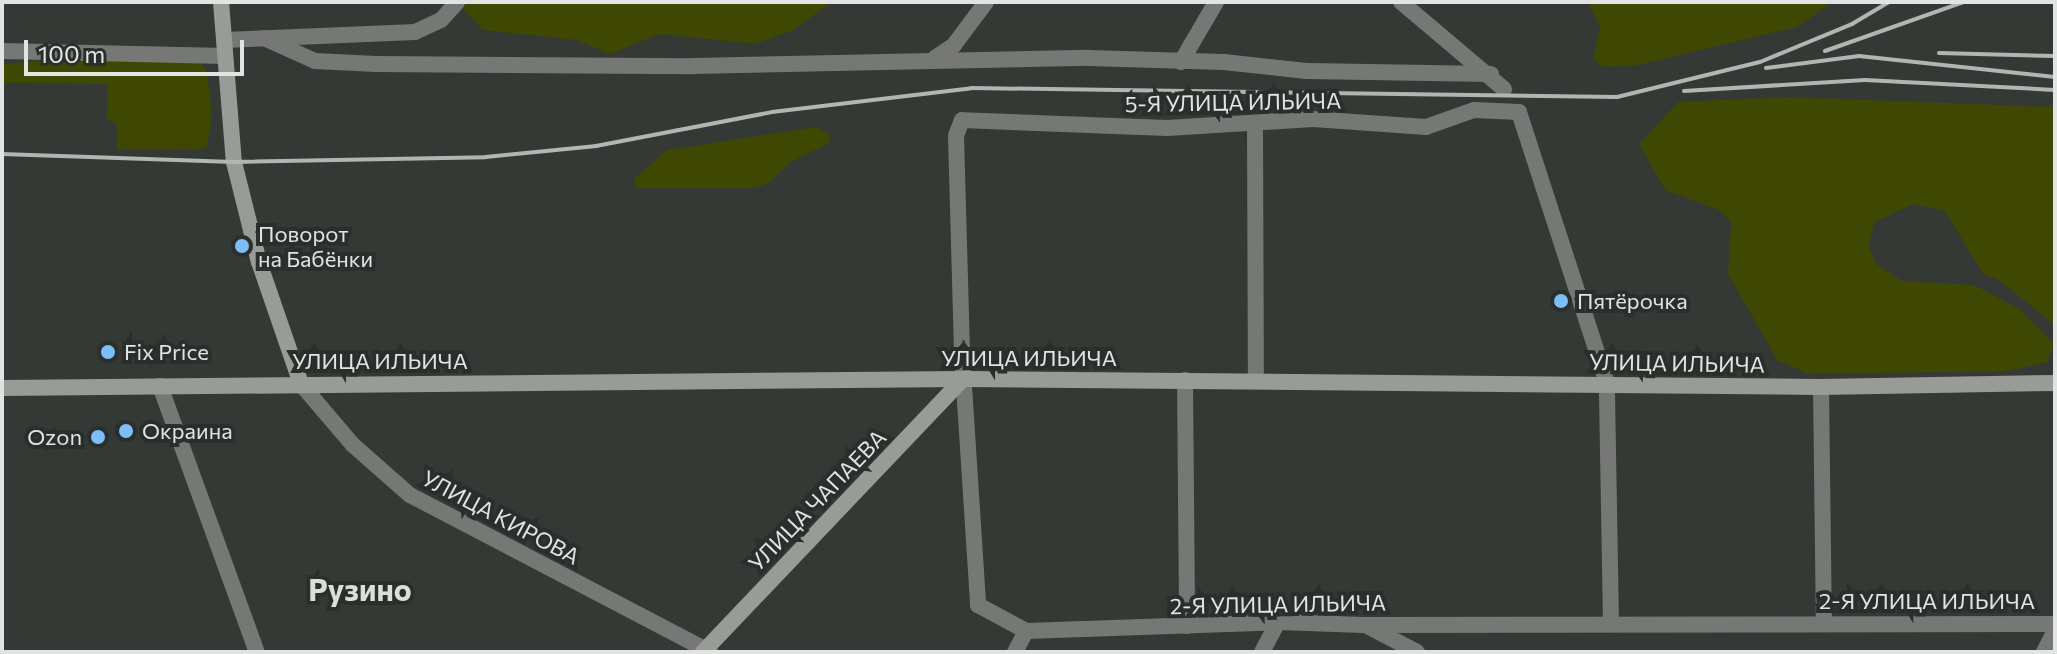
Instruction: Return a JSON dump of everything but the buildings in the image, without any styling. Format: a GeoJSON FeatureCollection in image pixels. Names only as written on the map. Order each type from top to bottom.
{"type":"FeatureCollection","features":[{"type":"Feature","properties":{"kind":"main road"},"geometry":{"type":"LineString","coordinates":[[221,2],[234,162],[259,262],[301,384]]}},
{"type":"Feature","properties":{"kind":"main road","name":"УЛИЦА ИЛЬИЧА"},"geometry":{"type":"LineString","coordinates":[[2,388],[963,379],[1821,387],[2055,383]]}},
{"type":"Feature","properties":{"kind":"main road","name":"УЛИЦА ЧАПАЕВА"},"geometry":{"type":"LineString","coordinates":[[706,651],[963,379]]}},
{"type":"Feature","properties":{"kind":"street"},"geometry":{"type":"LineString","coordinates":[[2,51],[224,48],[264,38],[415,32],[441,20],[457,2]]}},
{"type":"Feature","properties":{"kind":"street"},"geometry":{"type":"LineString","coordinates":[[935,58],[954,45],[986,2]]}},
{"type":"Feature","properties":{"kind":"street"},"geometry":{"type":"LineString","coordinates":[[1181,62],[1216,2]]}},
{"type":"Feature","properties":{"kind":"street"},"geometry":{"type":"LineString","coordinates":[[1401,2],[1491,74],[1504,89]]}},
{"type":"Feature","properties":{"kind":"street"},"geometry":{"type":"LineString","coordinates":[[264,38],[315,61],[376,64],[735,66],[935,58],[1181,62],[1307,71],[1491,74]]}},
{"type":"Feature","properties":{"kind":"street","name":"5-Я УЛИЦА ИЛЬИЧА"},"geometry":{"type":"LineString","coordinates":[[963,379],[956,136],[962,120],[1167,128],[1313,119],[1426,127],[1474,110],[1519,112],[1607,383]]}},
{"type":"Feature","properties":{"kind":"street"},"geometry":{"type":"LineString","coordinates":[[1255,123],[1256,381]]}},
{"type":"Feature","properties":{"kind":"street"},"geometry":{"type":"LineString","coordinates":[[963,379],[978,605],[1026,631],[1015,652]]}},
{"type":"Feature","properties":{"kind":"street"},"geometry":{"type":"LineString","coordinates":[[1185,380],[1187,626]]}},
{"type":"Feature","properties":{"kind":"street"},"geometry":{"type":"LineString","coordinates":[[1607,383],[1611,623]]}},
{"type":"Feature","properties":{"kind":"street","name":"УЛИЦА КИРОВА"},"geometry":{"type":"LineString","coordinates":[[301,384],[353,445],[410,495],[706,651]]}},
{"type":"Feature","properties":{"kind":"street"},"geometry":{"type":"LineString","coordinates":[[160,386],[257,652]]}},
{"type":"Feature","properties":{"kind":"street"},"geometry":{"type":"LineString","coordinates":[[1821,387],[1824,622]]}},
{"type":"Feature","properties":{"kind":"street"},"geometry":{"type":"LineString","coordinates":[[1262,652],[1278,622]]}},
{"type":"Feature","properties":{"kind":"street","name":"2-Я УЛИЦА ИЛЬИЧА"},"geometry":{"type":"LineString","coordinates":[[1026,631],[1278,622],[1364,625],[1824,622],[2055,627]]}},
{"type":"Feature","properties":{"kind":"street"},"geometry":{"type":"LineString","coordinates":[[1364,625],[1417,652]]}},
{"type":"Feature","properties":{"kind":"street"},"geometry":{"type":"LineString","coordinates":[[2044,652],[2055,627]]}},
{"type":"Feature","properties":{"kind":"green space"},"geometry":{"type":"Polygon","coordinates":[[[457,2],[832,2],[793,30],[756,44],[659,34],[610,54],[577,40],[483,30],[457,2]]]}},
{"type":"Feature","properties":{"kind":"green space"},"geometry":{"type":"Polygon","coordinates":[[[1588,2],[1832,2],[1797,27],[1638,65],[1604,67],[1593,60],[1600,27],[1588,2]]]}},
{"type":"Feature","properties":{"kind":"green space"},"geometry":{"type":"Polygon","coordinates":[[[48,60],[200,61],[207,72],[212,115],[207,146],[198,150],[117,150],[117,123],[107,120],[107,84],[2,83],[2,64],[48,60]]]}},
{"type":"Feature","properties":{"kind":"green space"},"geometry":{"type":"Polygon","coordinates":[[[1787,97],[2055,107],[2055,325],[1999,280],[1983,274],[1945,211],[1913,204],[1875,222],[1868,245],[1876,264],[1902,281],[1974,285],[2018,308],[2054,344],[2047,362],[2009,371],[1809,374],[1778,361],[1728,274],[1731,223],[1721,211],[1665,190],[1639,144],[1678,102],[1787,97]]]}},
{"type":"Feature","properties":{"kind":"green space"},"geometry":{"type":"Polygon","coordinates":[[[816,127],[831,136],[828,144],[792,161],[769,183],[756,188],[637,188],[633,180],[667,150],[816,127]]]}},
{"type":"Feature","properties":{"kind":"railway"},"geometry":{"type":"LineString","coordinates":[[2,154],[234,162],[486,157],[596,146],[772,112],[972,88],[1617,97],[1760,62],[1852,24],[1889,2]]}},
{"type":"Feature","properties":{"kind":"railway"},"geometry":{"type":"LineString","coordinates":[[1825,51],[1963,2]]}},
{"type":"Feature","properties":{"kind":"railway"},"geometry":{"type":"LineString","coordinates":[[1939,53],[2055,56]]}},
{"type":"Feature","properties":{"kind":"railway"},"geometry":{"type":"LineString","coordinates":[[1766,68],[1859,56],[2055,77]]}},
{"type":"Feature","properties":{"kind":"railway"},"geometry":{"type":"LineString","coordinates":[[1684,91],[1865,80],[2055,90]]}},
{"type":"Feature","properties":{"kind":"place","name":"Поворот на Бабёнки"},"geometry":{"type":"Point","coordinates":[242,246]}},
{"type":"Feature","properties":{"kind":"place","name":"Пятёрочка"},"geometry":{"type":"Point","coordinates":[1561,301]}},
{"type":"Feature","properties":{"kind":"place","name":"Fix Price"},"geometry":{"type":"Point","coordinates":[108,352]}},
{"type":"Feature","properties":{"kind":"place","name":"Окраина"},"geometry":{"type":"Point","coordinates":[126,431]}},
{"type":"Feature","properties":{"kind":"place","name":"Ozon"},"geometry":{"type":"Point","coordinates":[98,437]}},
{"type":"Feature","properties":{"kind":"district","name":"Рузино"},"geometry":{"type":"Point","coordinates":[360,589]}}]}
